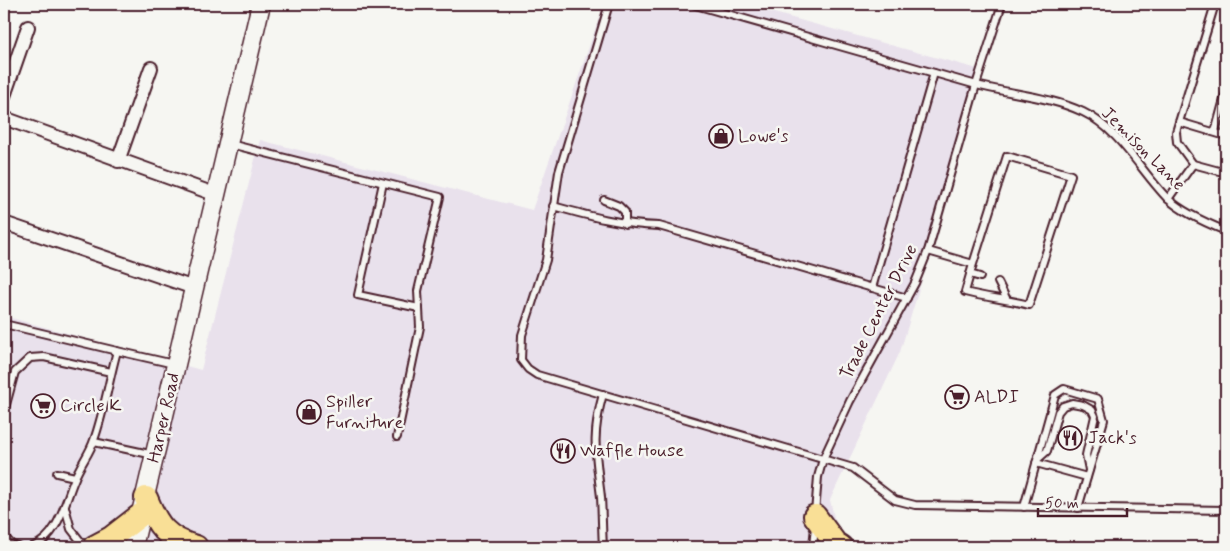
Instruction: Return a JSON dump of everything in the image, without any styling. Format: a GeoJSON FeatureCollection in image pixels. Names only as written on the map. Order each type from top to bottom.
{"type":"FeatureCollection","features":[{"type":"Feature","properties":{"kind":"highway"},"geometry":{"type":"LineString","coordinates":[[94,547],[111,538],[144,506],[168,535],[196,547]]}},
{"type":"Feature","properties":{"kind":"highway"},"geometry":{"type":"LineString","coordinates":[[815,516],[835,543],[841,547]]}},
{"type":"Feature","properties":{"kind":"street","name":"Harper Road"},"geometry":{"type":"LineString","coordinates":[[133,547],[261,4]]}},
{"type":"Feature","properties":{"kind":"street"},"geometry":{"type":"LineString","coordinates":[[4,96],[28,27]]}},
{"type":"Feature","properties":{"kind":"street"},"geometry":{"type":"LineString","coordinates":[[118,161],[151,68]]}},
{"type":"Feature","properties":{"kind":"street"},"geometry":{"type":"LineString","coordinates":[[4,118],[118,161],[217,195]]}},
{"type":"Feature","properties":{"kind":"street"},"geometry":{"type":"LineString","coordinates":[[4,223],[194,288]]}},
{"type":"Feature","properties":{"kind":"lane"},"geometry":{"type":"LineString","coordinates":[[610,4],[556,186],[546,260],[522,335],[521,360],[528,369],[537,375],[853,468],[894,500],[916,505],[1226,510]]}},
{"type":"Feature","properties":{"kind":"lane","name":"Jemison Lane"},"geometry":{"type":"LineString","coordinates":[[692,4],[976,85],[1054,103],[1083,112],[1104,127],[1121,143],[1168,199],[1203,222],[1226,231]]}},
{"type":"Feature","properties":{"kind":"lane","name":"Trade Center Drive"},"geometry":{"type":"LineString","coordinates":[[813,547],[818,477],[823,459],[850,401],[907,298],[928,251],[976,85],[1002,4]]}},
{"type":"Feature","properties":{"kind":"lane"},"geometry":{"type":"LineString","coordinates":[[1215,4],[1176,132],[1177,142],[1193,164],[1219,171],[1226,170]]}},
{"type":"Feature","properties":{"kind":"lane"},"geometry":{"type":"LineString","coordinates":[[872,288],[934,73]]}},
{"type":"Feature","properties":{"kind":"lane"},"geometry":{"type":"LineString","coordinates":[[1215,132],[1226,92]]}},
{"type":"Feature","properties":{"kind":"lane"},"geometry":{"type":"LineString","coordinates":[[1179,122],[1226,136]]}},
{"type":"Feature","properties":{"kind":"lane"},"geometry":{"type":"LineString","coordinates":[[228,144],[440,197],[418,291],[420,327],[397,437]]}},
{"type":"Feature","properties":{"kind":"lane"},"geometry":{"type":"LineString","coordinates":[[1007,156],[1071,175],[1029,305],[1006,298],[990,299],[965,292],[973,264],[1007,156]]}},
{"type":"Feature","properties":{"kind":"lane"},"geometry":{"type":"LineString","coordinates":[[1168,199],[1193,164]]}},
{"type":"Feature","properties":{"kind":"lane"},"geometry":{"type":"LineString","coordinates":[[383,183],[358,295],[419,308]]}},
{"type":"Feature","properties":{"kind":"lane"},"geometry":{"type":"LineString","coordinates":[[556,186],[564,188]]}},
{"type":"Feature","properties":{"kind":"lane"},"geometry":{"type":"LineString","coordinates":[[604,200],[619,206],[625,212],[625,224]]}},
{"type":"Feature","properties":{"kind":"lane"},"geometry":{"type":"LineString","coordinates":[[553,206],[625,224],[659,226],[907,298]]}},
{"type":"Feature","properties":{"kind":"lane"},"geometry":{"type":"LineString","coordinates":[[928,251],[973,264]]}},
{"type":"Feature","properties":{"kind":"lane"},"geometry":{"type":"LineString","coordinates":[[970,274],[980,277]]}},
{"type":"Feature","properties":{"kind":"lane"},"geometry":{"type":"LineString","coordinates":[[998,282],[1006,298]]}},
{"type":"Feature","properties":{"kind":"lane"},"geometry":{"type":"LineString","coordinates":[[4,324],[176,364]]}},
{"type":"Feature","properties":{"kind":"lane"},"geometry":{"type":"LineString","coordinates":[[32,547],[40,544],[52,529],[65,507],[75,477],[94,442],[116,351]]}},
{"type":"Feature","properties":{"kind":"lane"},"geometry":{"type":"LineString","coordinates":[[4,412],[15,372],[30,358],[44,357],[111,372]]}},
{"type":"Feature","properties":{"kind":"lane"},"geometry":{"type":"LineString","coordinates":[[1024,507],[1055,395],[1064,389],[1098,399],[1104,420],[1078,508]]}},
{"type":"Feature","properties":{"kind":"lane"},"geometry":{"type":"LineString","coordinates":[[603,394],[596,417],[594,449],[601,498],[603,547]]}},
{"type":"Feature","properties":{"kind":"lane"},"geometry":{"type":"LineString","coordinates":[[1037,461],[1047,451],[1058,412],[1063,406],[1072,403],[1083,405],[1092,410],[1095,416],[1086,455],[1088,474]]}},
{"type":"Feature","properties":{"kind":"lane"},"geometry":{"type":"LineString","coordinates":[[94,442],[155,455]]}},
{"type":"Feature","properties":{"kind":"lane"},"geometry":{"type":"LineString","coordinates":[[1037,461],[1088,474]]}},
{"type":"Feature","properties":{"kind":"lane"},"geometry":{"type":"LineString","coordinates":[[57,474],[75,477]]}},
{"type":"Feature","properties":{"kind":"lane"},"geometry":{"type":"LineString","coordinates":[[65,507],[71,529],[86,547]]}},
{"type":"Feature","properties":{"kind":"lane"},"geometry":{"type":"LineString","coordinates":[[4,536],[12,545],[19,547]]}},
{"type":"Feature","properties":{"kind":"shaded area"},"geometry":{"type":"Polygon","coordinates":[[[604,4],[741,4],[985,71],[900,352],[830,500],[841,547],[4,547],[4,316],[201,370],[260,140],[532,210],[604,4]]]}},
{"type":"Feature","properties":{"kind":"place","name":"Lowe's"},"geometry":{"type":"Point","coordinates":[721,136]}},
{"type":"Feature","properties":{"kind":"place","name":"ALDI"},"geometry":{"type":"Point","coordinates":[957,397]}},
{"type":"Feature","properties":{"kind":"place","name":"Circle K"},"geometry":{"type":"Point","coordinates":[43,406]}},
{"type":"Feature","properties":{"kind":"place","name":"Spiller Furniture"},"geometry":{"type":"Point","coordinates":[309,412]}},
{"type":"Feature","properties":{"kind":"place","name":"Jack's"},"geometry":{"type":"Point","coordinates":[1070,438]}},
{"type":"Feature","properties":{"kind":"place","name":"Waffle House"},"geometry":{"type":"Point","coordinates":[563,451]}}]}
